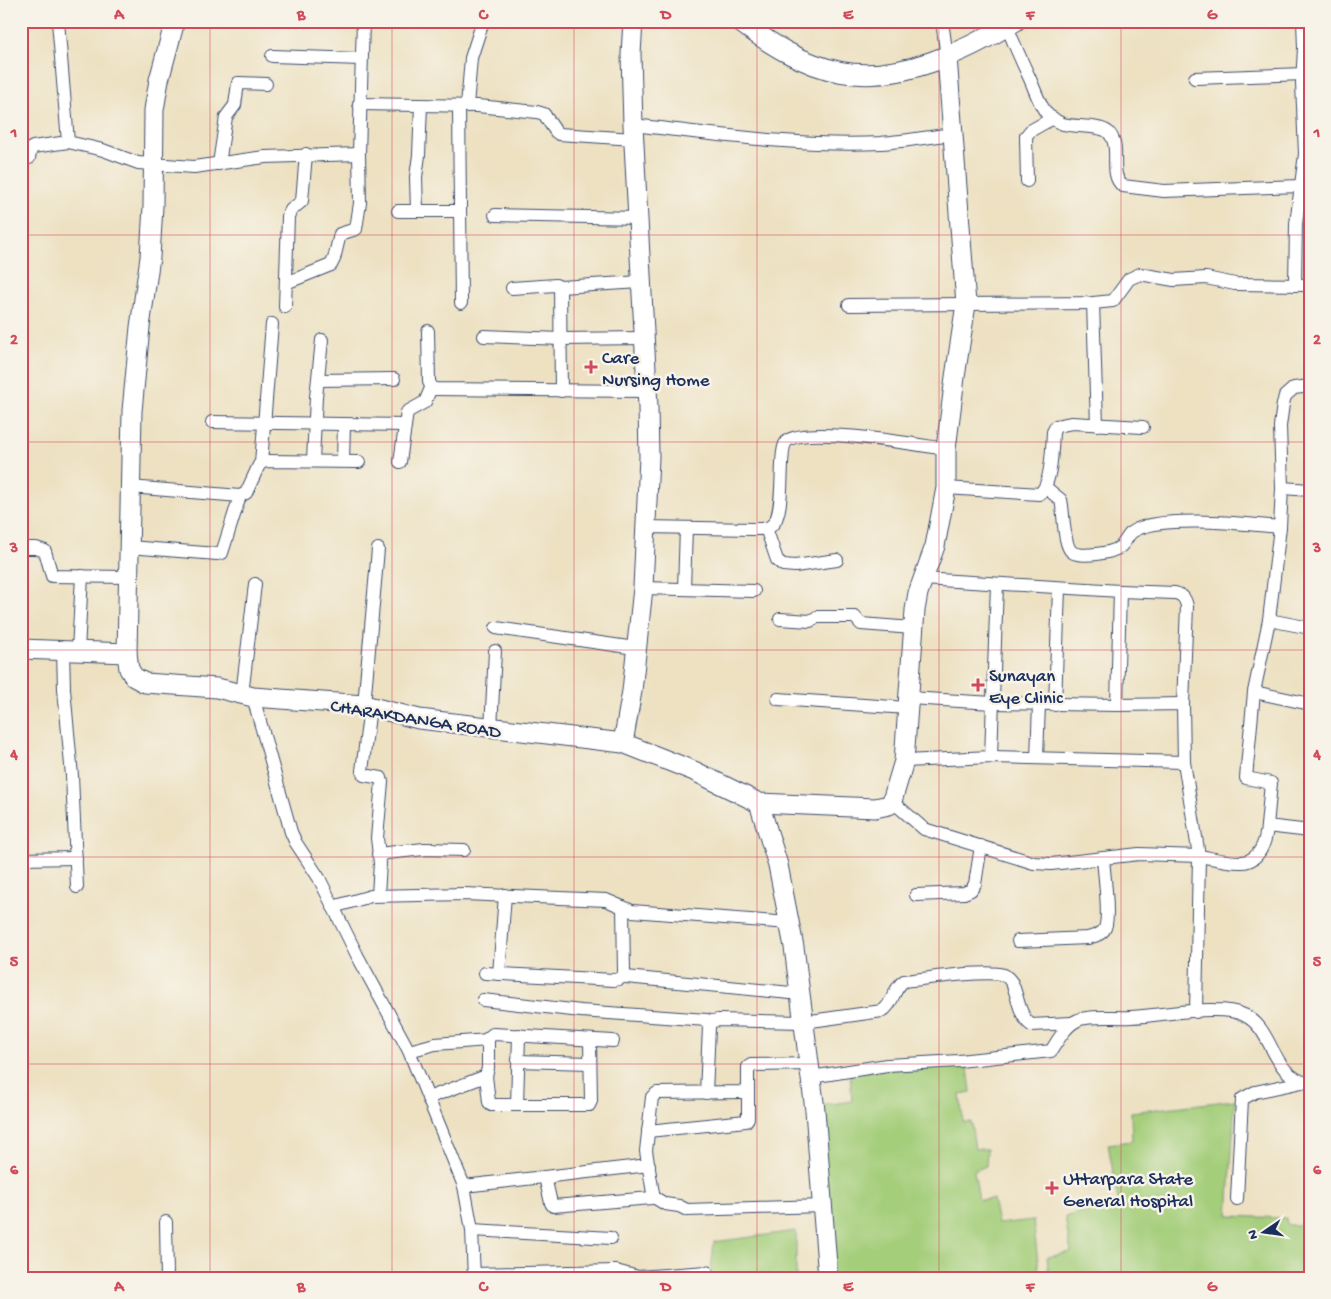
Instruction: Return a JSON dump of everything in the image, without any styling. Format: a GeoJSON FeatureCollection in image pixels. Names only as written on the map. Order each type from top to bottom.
{"type":"FeatureCollection","features":[{"type":"Feature","properties":{"kind":"main road"},"geometry":{"type":"LineString","coordinates":[[739,21],[759,36],[789,54],[842,73],[868,75],[888,73],[947,57],[1011,24]]}},
{"type":"Feature","properties":{"kind":"street"},"geometry":{"type":"LineString","coordinates":[[58,21],[68,142]]}},
{"type":"Feature","properties":{"kind":"street","name":"CHARAKDANGA ROAD"},"geometry":{"type":"LineString","coordinates":[[175,21],[154,110],[150,257],[140,326],[132,411],[127,653],[129,669],[134,677],[145,683],[217,688],[248,696],[367,706],[419,719],[490,729],[623,743],[694,770],[759,804]]}},
{"type":"Feature","properties":{"kind":"street"},"geometry":{"type":"LineString","coordinates":[[286,283],[329,267],[334,259],[340,234],[356,228],[360,204],[359,104],[363,21]]}},
{"type":"Feature","properties":{"kind":"street"},"geometry":{"type":"LineString","coordinates":[[461,304],[460,211],[463,106],[471,58],[483,21]]}},
{"type":"Feature","properties":{"kind":"street"},"geometry":{"type":"LineString","coordinates":[[623,743],[632,691],[643,588],[649,457],[633,132],[631,54],[633,21]]}},
{"type":"Feature","properties":{"kind":"street"},"geometry":{"type":"LineString","coordinates":[[828,1278],[810,1071],[790,924],[778,866],[759,804],[875,808],[889,805],[904,761],[916,602],[935,546],[946,488],[946,449],[966,304],[947,57],[942,21]]}},
{"type":"Feature","properties":{"kind":"street"},"geometry":{"type":"LineString","coordinates":[[1295,285],[1296,224],[1305,154],[1307,49],[1303,21]]}},
{"type":"Feature","properties":{"kind":"street"},"geometry":{"type":"LineString","coordinates":[[1011,24],[1038,97],[1048,114],[1070,126],[1102,129],[1108,132],[1114,147],[1116,175],[1118,182],[1123,186],[1164,191],[1301,186]]}},
{"type":"Feature","properties":{"kind":"street"},"geometry":{"type":"LineString","coordinates":[[272,56],[362,59]]}},
{"type":"Feature","properties":{"kind":"street"},"geometry":{"type":"LineString","coordinates":[[1195,78],[1305,80]]}},
{"type":"Feature","properties":{"kind":"street"},"geometry":{"type":"LineString","coordinates":[[219,164],[226,117],[235,105],[238,83],[266,84]]}},
{"type":"Feature","properties":{"kind":"street"},"geometry":{"type":"LineString","coordinates":[[359,104],[463,106],[537,112],[544,114],[559,134],[633,132],[824,143],[882,143],[953,134]]}},
{"type":"Feature","properties":{"kind":"street"},"geometry":{"type":"LineString","coordinates":[[417,211],[416,178],[421,105]]}},
{"type":"Feature","properties":{"kind":"street"},"geometry":{"type":"LineString","coordinates":[[1027,181],[1026,136],[1030,131],[1053,118]]}},
{"type":"Feature","properties":{"kind":"street"},"geometry":{"type":"LineString","coordinates":[[21,159],[29,158],[31,148],[33,147],[68,142],[103,150],[138,163],[194,167],[265,157],[306,154],[359,154]]}},
{"type":"Feature","properties":{"kind":"street"},"geometry":{"type":"LineString","coordinates":[[285,307],[288,216],[291,210],[302,201],[306,154]]}},
{"type":"Feature","properties":{"kind":"street"},"geometry":{"type":"LineString","coordinates":[[398,211],[460,211]]}},
{"type":"Feature","properties":{"kind":"street"},"geometry":{"type":"LineString","coordinates":[[495,215],[638,218]]}},
{"type":"Feature","properties":{"kind":"street"},"geometry":{"type":"LineString","coordinates":[[849,305],[1093,303],[1113,301],[1129,279],[1140,274],[1174,280],[1206,278],[1235,284],[1310,285]]}},
{"type":"Feature","properties":{"kind":"street"},"geometry":{"type":"LineString","coordinates":[[512,288],[641,282]]}},
{"type":"Feature","properties":{"kind":"street"},"geometry":{"type":"LineString","coordinates":[[560,287],[561,390]]}},
{"type":"Feature","properties":{"kind":"street"},"geometry":{"type":"LineString","coordinates":[[1093,303],[1097,424]]}},
{"type":"Feature","properties":{"kind":"street"},"geometry":{"type":"LineString","coordinates":[[130,487],[240,496],[246,493],[261,463],[272,324]]}},
{"type":"Feature","properties":{"kind":"street"},"geometry":{"type":"LineString","coordinates":[[400,462],[407,412],[425,402],[431,388],[429,382],[428,331]]}},
{"type":"Feature","properties":{"kind":"street"},"geometry":{"type":"LineString","coordinates":[[484,336],[561,339],[644,338]]}},
{"type":"Feature","properties":{"kind":"street"},"geometry":{"type":"LineString","coordinates":[[313,461],[322,340]]}},
{"type":"Feature","properties":{"kind":"street"},"geometry":{"type":"LineString","coordinates":[[318,380],[394,379]]}},
{"type":"Feature","properties":{"kind":"street"},"geometry":{"type":"LineString","coordinates":[[892,800],[924,829],[1034,863],[1051,864],[1139,854],[1199,856],[1242,862],[1252,859],[1261,849],[1266,838],[1271,783],[1246,778],[1254,692],[1268,620],[1280,527],[1282,488],[1280,426],[1285,396],[1294,388],[1310,386]]}},
{"type":"Feature","properties":{"kind":"street"},"geometry":{"type":"LineString","coordinates":[[431,388],[647,391]]}},
{"type":"Feature","properties":{"kind":"street"},"geometry":{"type":"LineString","coordinates":[[212,422],[405,425]]}},
{"type":"Feature","properties":{"kind":"street"},"geometry":{"type":"LineString","coordinates":[[946,488],[1039,494],[1048,483],[1053,432],[1056,426],[1072,423],[1143,427]]}},
{"type":"Feature","properties":{"kind":"street"},"geometry":{"type":"LineString","coordinates":[[343,461],[344,424]]}},
{"type":"Feature","properties":{"kind":"street"},"geometry":{"type":"LineString","coordinates":[[646,527],[766,528],[774,522],[777,513],[781,494],[782,451],[784,444],[794,437],[806,435],[853,436],[946,449]]}},
{"type":"Feature","properties":{"kind":"street"},"geometry":{"type":"LineString","coordinates":[[261,463],[267,461],[359,462]]}},
{"type":"Feature","properties":{"kind":"street"},"geometry":{"type":"LineString","coordinates":[[1045,487],[1061,500],[1066,538],[1070,550],[1073,553],[1083,555],[1112,552],[1121,546],[1131,533],[1142,528],[1165,523],[1217,521],[1280,527]]}},
{"type":"Feature","properties":{"kind":"street"},"geometry":{"type":"LineString","coordinates":[[1282,488],[1310,490]]}},
{"type":"Feature","properties":{"kind":"street"},"geometry":{"type":"LineString","coordinates":[[129,547],[222,553],[240,496]]}},
{"type":"Feature","properties":{"kind":"street"},"geometry":{"type":"LineString","coordinates":[[684,589],[686,528]]}},
{"type":"Feature","properties":{"kind":"street"},"geometry":{"type":"LineString","coordinates":[[766,528],[777,560],[783,565],[795,566],[837,560]]}},
{"type":"Feature","properties":{"kind":"street"},"geometry":{"type":"LineString","coordinates":[[21,548],[36,548],[45,551],[52,576],[129,577]]}},
{"type":"Feature","properties":{"kind":"street"},"geometry":{"type":"LineString","coordinates":[[378,550],[362,771],[364,775],[381,778],[382,782],[377,838],[380,864],[378,895]]}},
{"type":"Feature","properties":{"kind":"street"},"geometry":{"type":"LineString","coordinates":[[77,887],[72,776],[64,689],[82,576]]}},
{"type":"Feature","properties":{"kind":"street"},"geometry":{"type":"LineString","coordinates":[[923,579],[1175,593],[1182,595],[1185,599],[1187,606],[1184,762],[1199,856],[1196,1012]]}},
{"type":"Feature","properties":{"kind":"street"},"geometry":{"type":"LineString","coordinates":[[255,584],[248,696],[296,843],[319,878],[409,1051],[464,1186],[472,1230],[474,1276],[616,1271],[638,1277],[674,1276],[707,1272]]}},
{"type":"Feature","properties":{"kind":"street"},"geometry":{"type":"LineString","coordinates":[[991,756],[997,584]]}},
{"type":"Feature","properties":{"kind":"street"},"geometry":{"type":"LineString","coordinates":[[643,588],[754,591]]}},
{"type":"Feature","properties":{"kind":"street"},"geometry":{"type":"LineString","coordinates":[[1055,705],[1059,588]]}},
{"type":"Feature","properties":{"kind":"street"},"geometry":{"type":"LineString","coordinates":[[1117,705],[1120,591]]}},
{"type":"Feature","properties":{"kind":"street"},"geometry":{"type":"LineString","coordinates":[[780,619],[810,621],[817,617],[855,617],[861,624],[913,628]]}},
{"type":"Feature","properties":{"kind":"street"},"geometry":{"type":"LineString","coordinates":[[1268,620],[1310,628]]}},
{"type":"Feature","properties":{"kind":"street"},"geometry":{"type":"LineString","coordinates":[[496,628],[636,648]]}},
{"type":"Feature","properties":{"kind":"street"},"geometry":{"type":"LineString","coordinates":[[21,649],[127,653]]}},
{"type":"Feature","properties":{"kind":"street"},"geometry":{"type":"LineString","coordinates":[[490,729],[496,651]]}},
{"type":"Feature","properties":{"kind":"street"},"geometry":{"type":"LineString","coordinates":[[1254,692],[1310,704]]}},
{"type":"Feature","properties":{"kind":"street"},"geometry":{"type":"LineString","coordinates":[[778,699],[1055,705],[1184,704]]}},
{"type":"Feature","properties":{"kind":"street"},"geometry":{"type":"LineString","coordinates":[[1037,758],[1039,704]]}},
{"type":"Feature","properties":{"kind":"street"},"geometry":{"type":"LineString","coordinates":[[904,761],[991,756],[1184,762]]}},
{"type":"Feature","properties":{"kind":"street"},"geometry":{"type":"LineString","coordinates":[[1267,826],[1310,831]]}},
{"type":"Feature","properties":{"kind":"street"},"geometry":{"type":"LineString","coordinates":[[916,895],[964,893],[971,890],[975,884],[981,846]]}},
{"type":"Feature","properties":{"kind":"street"},"geometry":{"type":"LineString","coordinates":[[378,854],[424,849],[464,850]]}},
{"type":"Feature","properties":{"kind":"street"},"geometry":{"type":"LineString","coordinates":[[21,859],[76,858]]}},
{"type":"Feature","properties":{"kind":"street"},"geometry":{"type":"LineString","coordinates":[[1018,941],[1097,936],[1104,929],[1107,918],[1103,858]]}},
{"type":"Feature","properties":{"kind":"street"},"geometry":{"type":"LineString","coordinates":[[333,907],[367,896],[378,895],[504,895],[606,900],[632,911],[790,924]]}},
{"type":"Feature","properties":{"kind":"street"},"geometry":{"type":"LineString","coordinates":[[499,974],[504,895]]}},
{"type":"Feature","properties":{"kind":"street"},"geometry":{"type":"LineString","coordinates":[[623,907],[624,975]]}},
{"type":"Feature","properties":{"kind":"street"},"geometry":{"type":"LineString","coordinates":[[485,973],[614,980],[624,975]]}},
{"type":"Feature","properties":{"kind":"street"},"geometry":{"type":"LineString","coordinates":[[483,1000],[581,1011],[704,1019],[708,1022],[718,1020],[804,1022],[884,1011],[899,984],[904,981],[986,973],[1002,975],[1008,978],[1018,998],[1022,1014],[1031,1025],[1072,1023]]}},
{"type":"Feature","properties":{"kind":"street"},"geometry":{"type":"LineString","coordinates":[[624,975],[629,978],[800,994]]}},
{"type":"Feature","properties":{"kind":"street"},"geometry":{"type":"LineString","coordinates":[[648,1131],[746,1121],[748,1118],[748,1068],[751,1065],[810,1071],[959,1061],[1051,1051],[1072,1023],[1080,1019],[1213,1010],[1243,1014],[1260,1028],[1279,1064],[1292,1076],[1306,1083]]}},
{"type":"Feature","properties":{"kind":"street"},"geometry":{"type":"LineString","coordinates":[[706,1093],[708,1022]]}},
{"type":"Feature","properties":{"kind":"street"},"geometry":{"type":"LineString","coordinates":[[590,1040],[589,1105],[490,1104],[486,1076],[488,1068],[488,1040],[490,1035],[613,1041]]}},
{"type":"Feature","properties":{"kind":"street"},"geometry":{"type":"LineString","coordinates":[[517,1105],[519,1035]]}},
{"type":"Feature","properties":{"kind":"street"},"geometry":{"type":"LineString","coordinates":[[409,1051],[435,1044],[488,1040]]}},
{"type":"Feature","properties":{"kind":"street"},"geometry":{"type":"LineString","coordinates":[[518,1060],[590,1063]]}},
{"type":"Feature","properties":{"kind":"street"},"geometry":{"type":"LineString","coordinates":[[428,1098],[486,1076]]}},
{"type":"Feature","properties":{"kind":"street"},"geometry":{"type":"LineString","coordinates":[[1237,1199],[1242,1099],[1255,1092],[1306,1083]]}},
{"type":"Feature","properties":{"kind":"street"},"geometry":{"type":"LineString","coordinates":[[748,1089],[741,1093],[657,1093],[652,1097],[646,1151],[652,1196],[666,1205],[678,1205],[687,1210],[823,1206]]}},
{"type":"Feature","properties":{"kind":"street"},"geometry":{"type":"LineString","coordinates":[[464,1186],[648,1165]]}},
{"type":"Feature","properties":{"kind":"street"},"geometry":{"type":"LineString","coordinates":[[545,1177],[553,1206],[644,1200],[652,1196]]}},
{"type":"Feature","properties":{"kind":"street"},"geometry":{"type":"LineString","coordinates":[[166,1222],[167,1278]]}},
{"type":"Feature","properties":{"kind":"street"},"geometry":{"type":"LineString","coordinates":[[472,1230],[611,1238]]}},
{"type":"Feature","properties":{"kind":"green space"},"geometry":{"type":"Polygon","coordinates":[[[967,1060],[971,1092],[960,1094],[963,1122],[971,1122],[975,1149],[987,1149],[986,1166],[974,1171],[979,1200],[993,1199],[998,1224],[1033,1220],[1040,1278],[829,1278],[818,1106],[852,1101],[850,1073],[967,1060]]]}},
{"type":"Feature","properties":{"kind":"green space"},"geometry":{"type":"Polygon","coordinates":[[[1235,1100],[1228,1216],[1286,1218],[1287,1225],[1304,1225],[1302,1278],[1049,1278],[1047,1257],[1071,1252],[1065,1217],[1093,1208],[1119,1205],[1108,1144],[1132,1141],[1131,1112],[1235,1100]]]}},
{"type":"Feature","properties":{"kind":"green space"},"geometry":{"type":"Polygon","coordinates":[[[796,1231],[796,1278],[710,1278],[714,1242],[796,1231]]]}},
{"type":"Feature","properties":{"kind":"place","name":"Care Nursing Home"},"geometry":{"type":"Point","coordinates":[591,367]}},
{"type":"Feature","properties":{"kind":"place","name":"Sunayan Eye Clinic"},"geometry":{"type":"Point","coordinates":[978,685]}},
{"type":"Feature","properties":{"kind":"place","name":"Uttarpara State General Hospital"},"geometry":{"type":"Point","coordinates":[1052,1188]}}]}
